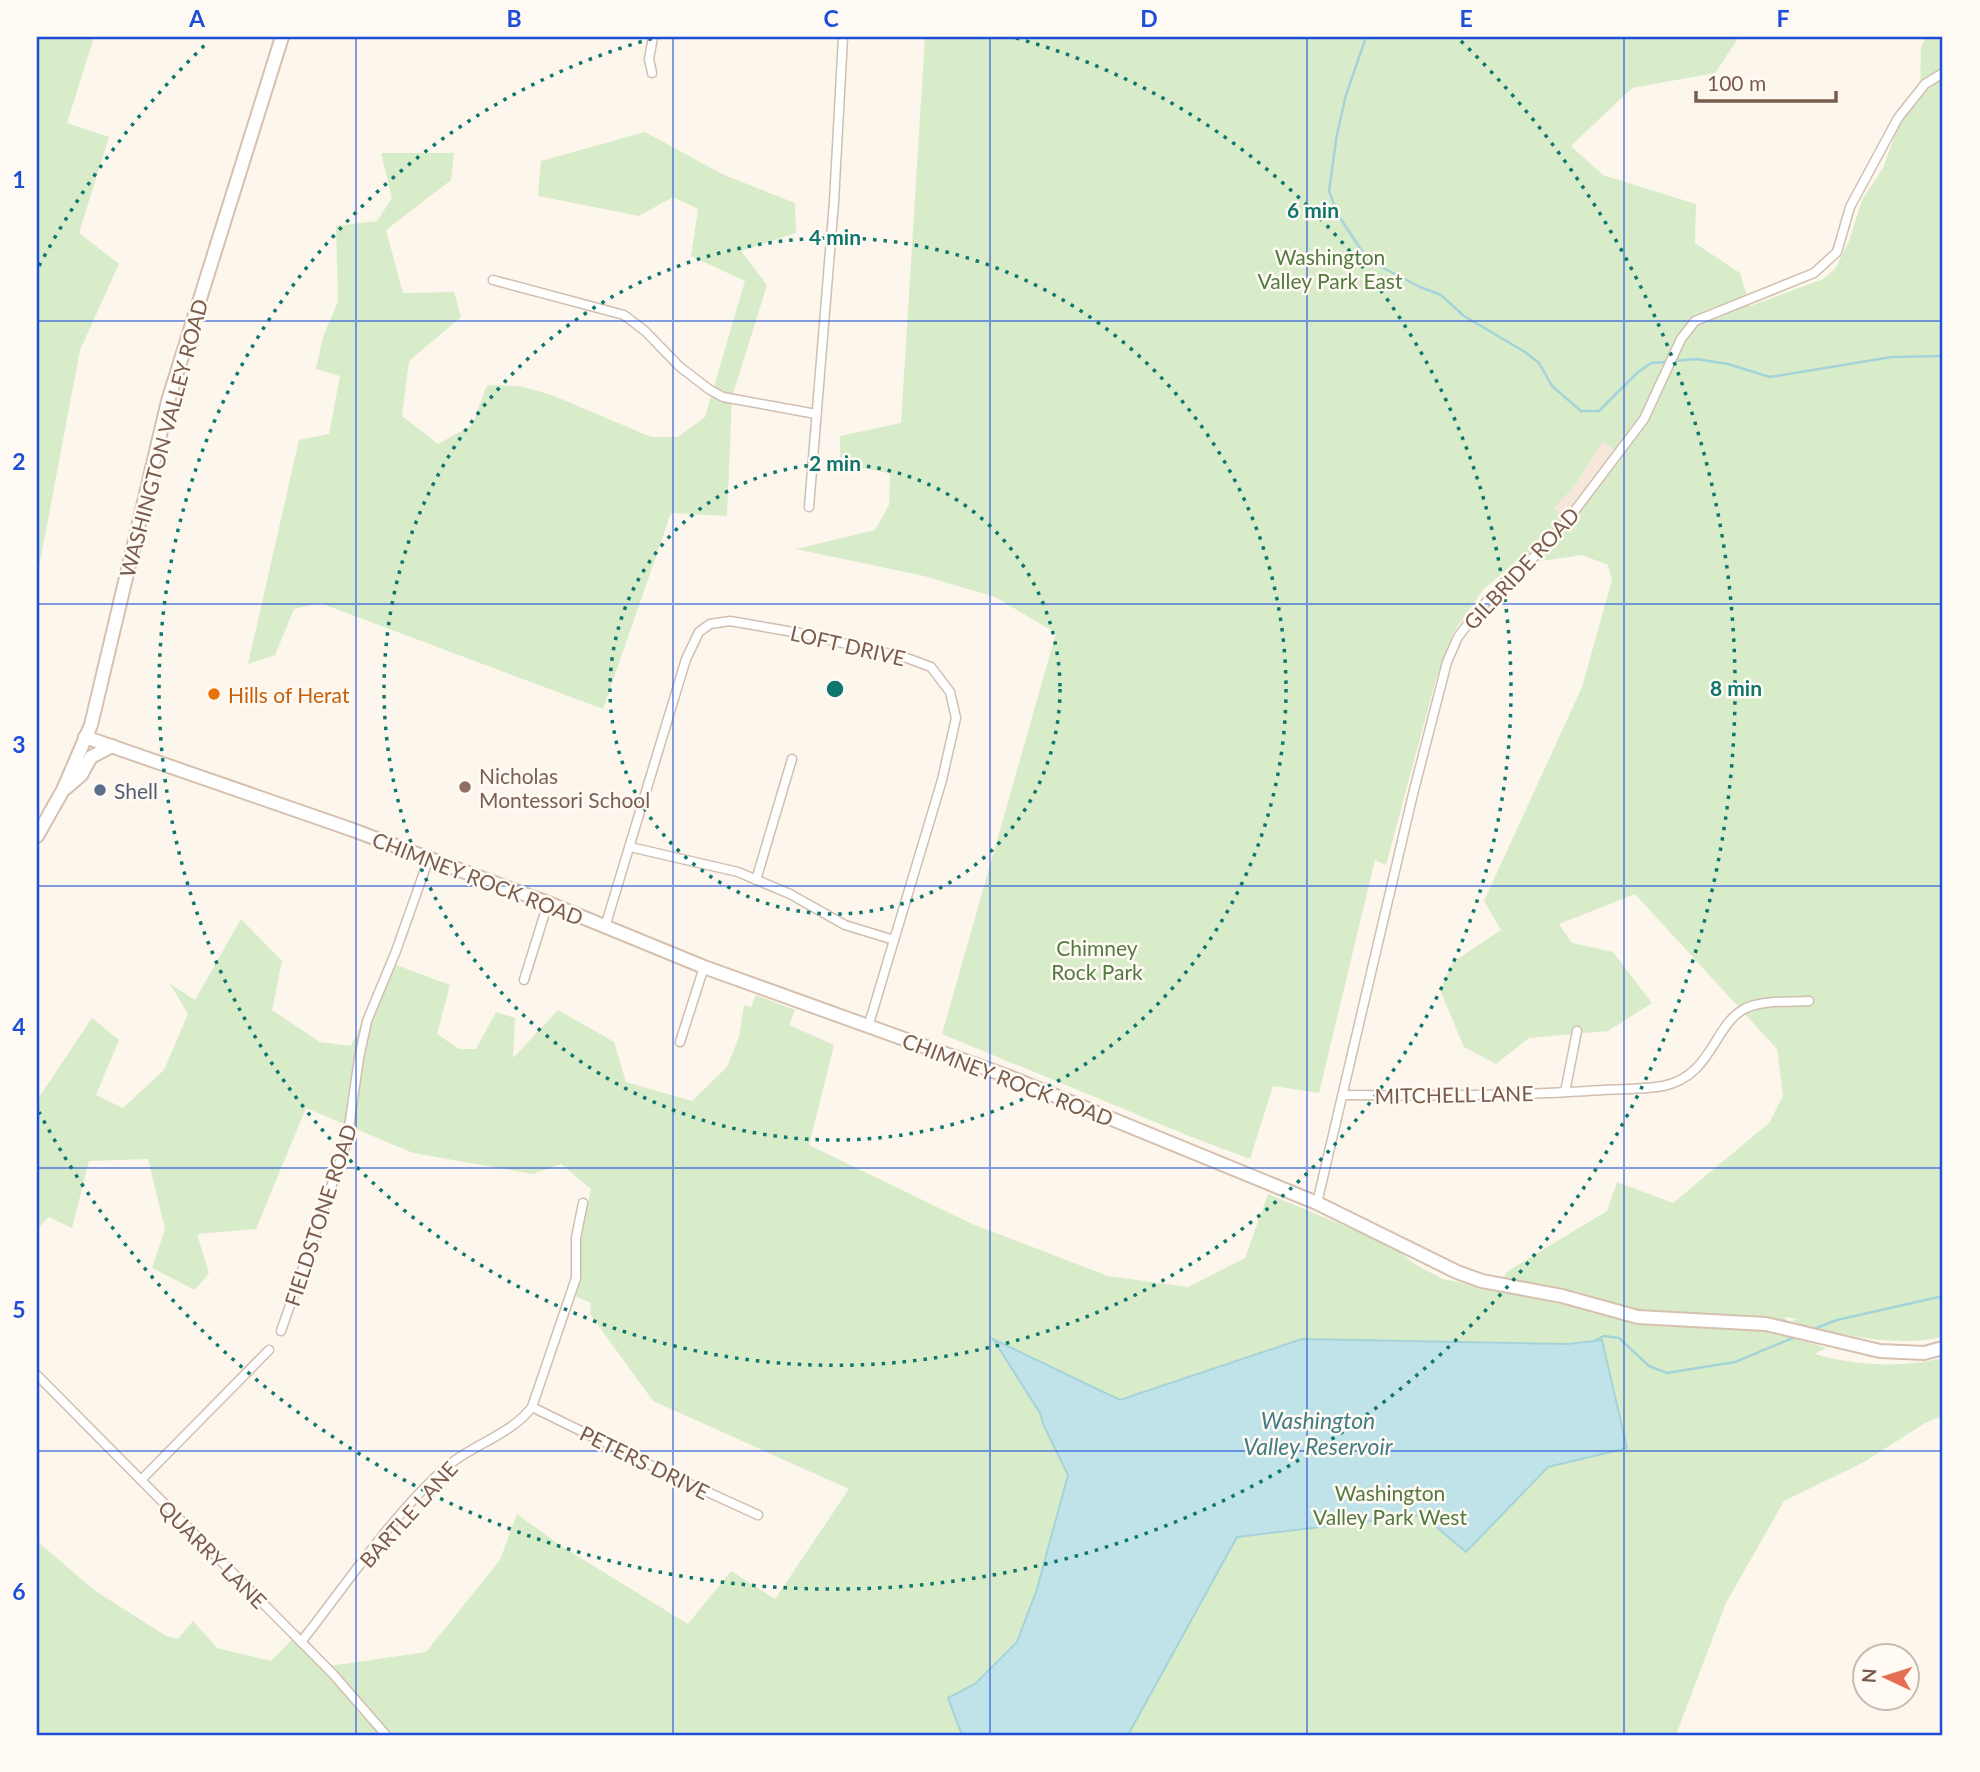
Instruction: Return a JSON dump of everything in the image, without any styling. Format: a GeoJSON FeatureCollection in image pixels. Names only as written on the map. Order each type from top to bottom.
{"type":"FeatureCollection","features":[{"type":"Feature","properties":{"kind":"street","name":"WASHINGTON VALLEY ROAD"},"geometry":{"type":"LineString","coordinates":[[37,836],[63,790],[85,737],[101,686],[168,401],[282,37]]}},
{"type":"Feature","properties":{"kind":"street"},"geometry":{"type":"LineString","coordinates":[[652,73],[649,59],[653,37]]}},
{"type":"Feature","properties":{"kind":"street"},"geometry":{"type":"LineString","coordinates":[[809,507],[834,202],[842,37]]}},
{"type":"Feature","properties":{"kind":"street","name":"GILBRIDE ROAD"},"geometry":{"type":"LineString","coordinates":[[1317,1203],[1413,794],[1447,662],[1458,637],[1478,610],[1535,556],[1570,517],[1644,419],[1677,348],[1695,321],[1814,273],[1837,252],[1850,207],[1898,118],[1925,83],[1943,73]]}},
{"type":"Feature","properties":{"kind":"street"},"geometry":{"type":"LineString","coordinates":[[493,280],[624,315],[645,331],[680,367],[723,397],[816,414]]}},
{"type":"Feature","properties":{"kind":"street","name":"LOFT DRIVE"},"geometry":{"type":"LineString","coordinates":[[605,927],[685,659],[699,632],[710,624],[730,621],[751,624],[904,657],[931,667],[945,682],[955,707],[956,718],[942,779],[868,1027]]}},
{"type":"Feature","properties":{"kind":"street","name":"CHIMNEY ROCK ROAD"},"geometry":{"type":"LineString","coordinates":[[85,737],[429,858],[704,967],[1007,1076],[1317,1203],[1457,1272],[1482,1281],[1562,1296],[1638,1317],[1766,1324],[1846,1345],[1902,1353],[1924,1353],[1943,1348]]}},
{"type":"Feature","properties":{"kind":"street"},"geometry":{"type":"LineString","coordinates":[[63,790],[81,775],[91,757],[112,746]]}},
{"type":"Feature","properties":{"kind":"street"},"geometry":{"type":"LineString","coordinates":[[756,880],[792,760]]}},
{"type":"Feature","properties":{"kind":"street"},"geometry":{"type":"LineString","coordinates":[[630,847],[738,872],[790,894],[845,925],[894,940]]}},
{"type":"Feature","properties":{"kind":"street","name":"FIELDSTONE ROAD"},"geometry":{"type":"LineString","coordinates":[[281,1331],[347,1141],[367,1021],[396,951],[429,858]]}},
{"type":"Feature","properties":{"kind":"street"},"geometry":{"type":"LineString","coordinates":[[524,981],[548,903]]}},
{"type":"Feature","properties":{"kind":"street"},"geometry":{"type":"LineString","coordinates":[[680,1041],[704,967]]}},
{"type":"Feature","properties":{"kind":"street","name":"MITCHELL LANE"},"geometry":{"type":"LineString","coordinates":[[1343,1095],[1564,1092],[1663,1086],[1680,1080],[1697,1069],[1731,1019],[1746,1008],[1770,1003],[1810,1001]]}},
{"type":"Feature","properties":{"kind":"street","name":"MITCHELL LANE"},"geometry":{"type":"LineString","coordinates":[[1564,1092],[1577,1031]]}},
{"type":"Feature","properties":{"kind":"street"},"geometry":{"type":"LineString","coordinates":[[532,1407],[576,1278],[576,1238],[583,1203]]}},
{"type":"Feature","properties":{"kind":"street"},"geometry":{"type":"LineString","coordinates":[[141,1480],[269,1350]]}},
{"type":"Feature","properties":{"kind":"street","name":"QUARRY LANE"},"geometry":{"type":"LineString","coordinates":[[37,1375],[333,1674],[386,1735]]}},
{"type":"Feature","properties":{"kind":"street","name":"PETERS DRIVE"},"geometry":{"type":"LineString","coordinates":[[532,1407],[758,1515]]}},
{"type":"Feature","properties":{"kind":"street","name":"BARTLE LANE"},"geometry":{"type":"LineString","coordinates":[[301,1642],[376,1544],[444,1469],[464,1453],[516,1422],[532,1407]]}},
{"type":"Feature","properties":{"kind":"shaded area"},"geometry":{"type":"Polygon","coordinates":[[[1598,437],[1616,449],[1563,517],[1528,488],[1598,437]]]}},
{"type":"Feature","properties":{"kind":"green space"},"geometry":{"type":"Polygon","coordinates":[[[37,37],[94,37],[67,123],[109,137],[79,233],[119,264],[80,350],[37,578],[37,37]]]}},
{"type":"Feature","properties":{"kind":"green space"},"geometry":{"type":"Polygon","coordinates":[[[925,37],[1739,37],[1715,73],[1632,88],[1571,146],[1603,175],[1696,204],[1695,243],[1740,273],[1750,306],[1823,279],[1835,269],[1849,241],[1862,200],[1883,168],[1898,126],[1920,98],[1921,47],[1926,37],[1943,37],[1943,1337],[1904,1341],[1866,1338],[1790,1322],[1798,1319],[1785,1317],[1797,1339],[1826,1348],[1815,1354],[1879,1364],[1943,1358],[1943,1416],[1925,1423],[1864,1462],[1784,1501],[1726,1603],[1676,1735],[37,1735],[37,1541],[94,1590],[166,1636],[178,1639],[193,1621],[217,1648],[271,1661],[300,1631],[330,1666],[426,1652],[500,1560],[517,1514],[561,1546],[688,1624],[731,1571],[775,1599],[849,1489],[653,1401],[590,1314],[591,1303],[575,1296],[579,1245],[591,1189],[561,1164],[533,1174],[413,1153],[306,1108],[256,1229],[197,1234],[209,1273],[195,1290],[152,1268],[165,1229],[148,1159],[89,1161],[72,1228],[49,1217],[37,1229],[37,1095],[40,1096],[92,1018],[119,1040],[96,1095],[123,1108],[164,1070],[188,1014],[170,984],[195,1000],[241,919],[282,961],[272,1010],[320,1042],[351,1046],[391,963],[450,985],[437,1034],[459,1049],[476,1049],[496,1012],[515,1018],[513,1058],[558,1010],[614,1042],[626,1082],[692,1101],[727,1067],[739,1037],[744,1005],[751,1007],[756,995],[795,1010],[789,1025],[834,1045],[809,1145],[972,1224],[1108,1276],[1188,1287],[1245,1258],[1268,1194],[1388,1244],[1418,1266],[1443,1279],[1495,1290],[1508,1271],[1607,1211],[1617,1182],[1673,1203],[1769,1123],[1783,1096],[1777,1049],[1635,894],[1559,924],[1572,943],[1613,952],[1652,1003],[1608,1031],[1529,1038],[1496,1064],[1464,1047],[1440,990],[1453,962],[1501,930],[1484,901],[1582,687],[1612,580],[1608,565],[1582,555],[1535,562],[1527,552],[1483,590],[1453,633],[1436,679],[1386,865],[1375,860],[1319,1093],[1273,1086],[1250,1159],[942,1034],[1056,633],[995,597],[924,576],[796,549],[875,530],[889,505],[890,473],[840,464],[840,436],[901,423],[925,37]],[[1603,441],[1576,484],[1554,508],[1563,517],[1615,450],[1603,441]]]}},
{"type":"Feature","properties":{"kind":"green space"},"geometry":{"type":"Polygon","coordinates":[[[645,132],[722,174],[795,203],[796,233],[741,251],[767,285],[732,397],[727,516],[671,513],[603,709],[320,603],[294,609],[275,655],[248,664],[299,440],[329,434],[340,376],[316,369],[323,337],[338,301],[336,226],[377,221],[392,198],[381,153],[454,153],[451,180],[386,230],[403,293],[454,292],[461,317],[409,361],[402,416],[438,444],[472,425],[487,385],[519,386],[552,395],[651,437],[678,437],[705,417],[745,281],[691,256],[698,209],[673,197],[639,216],[538,196],[541,161],[645,132]]]}},
{"type":"Feature","properties":{"kind":"water","name":"Washington Valley Reservoir"},"geometry":{"type":"Polygon","coordinates":[[[993,1339],[1120,1400],[1302,1339],[1567,1344],[1602,1340],[1627,1448],[1548,1467],[1466,1552],[1422,1515],[1237,1537],[1128,1735],[962,1735],[948,1698],[975,1684],[1017,1642],[1037,1589],[1068,1475],[1040,1413],[993,1339]]]}},
{"type":"Feature","properties":{"kind":"waterway"},"geometry":{"type":"LineString","coordinates":[[1366,37],[1346,95],[1329,191],[1338,215],[1368,260],[1441,295],[1464,316],[1525,352],[1539,363],[1552,386],[1581,411],[1599,411],[1637,373],[1651,363],[1667,362]]}},
{"type":"Feature","properties":{"kind":"waterway"},"geometry":{"type":"LineString","coordinates":[[1673,361],[1696,359],[1728,364],[1770,377],[1892,357],[1943,356]]}},
{"type":"Feature","properties":{"kind":"waterway"},"geometry":{"type":"LineString","coordinates":[[1811,1330],[1837,1320],[1943,1296]]}},
{"type":"Feature","properties":{"kind":"waterway"},"geometry":{"type":"LineString","coordinates":[[1592,1342],[1604,1336],[1619,1338],[1649,1366],[1667,1373],[1735,1362],[1795,1337]]}},
{"type":"Feature","properties":{"kind":"place","name":"Hills of Herat"},"geometry":{"type":"Point","coordinates":[214,694]}},
{"type":"Feature","properties":{"kind":"place","name":"Nicholas Montessori School"},"geometry":{"type":"Point","coordinates":[465,787]}},
{"type":"Feature","properties":{"kind":"place","name":"Shell"},"geometry":{"type":"Point","coordinates":[100,790]}},
{"type":"Feature","properties":{"kind":"park label","name":"Washington Valley Park East"},"geometry":{"type":"Point","coordinates":[1330,268]}},
{"type":"Feature","properties":{"kind":"park label","name":"Chimney Rock Park"},"geometry":{"type":"Point","coordinates":[1097,959]}},
{"type":"Feature","properties":{"kind":"park label","name":"Washington Valley Park West"},"geometry":{"type":"Point","coordinates":[1390,1504]}}]}
